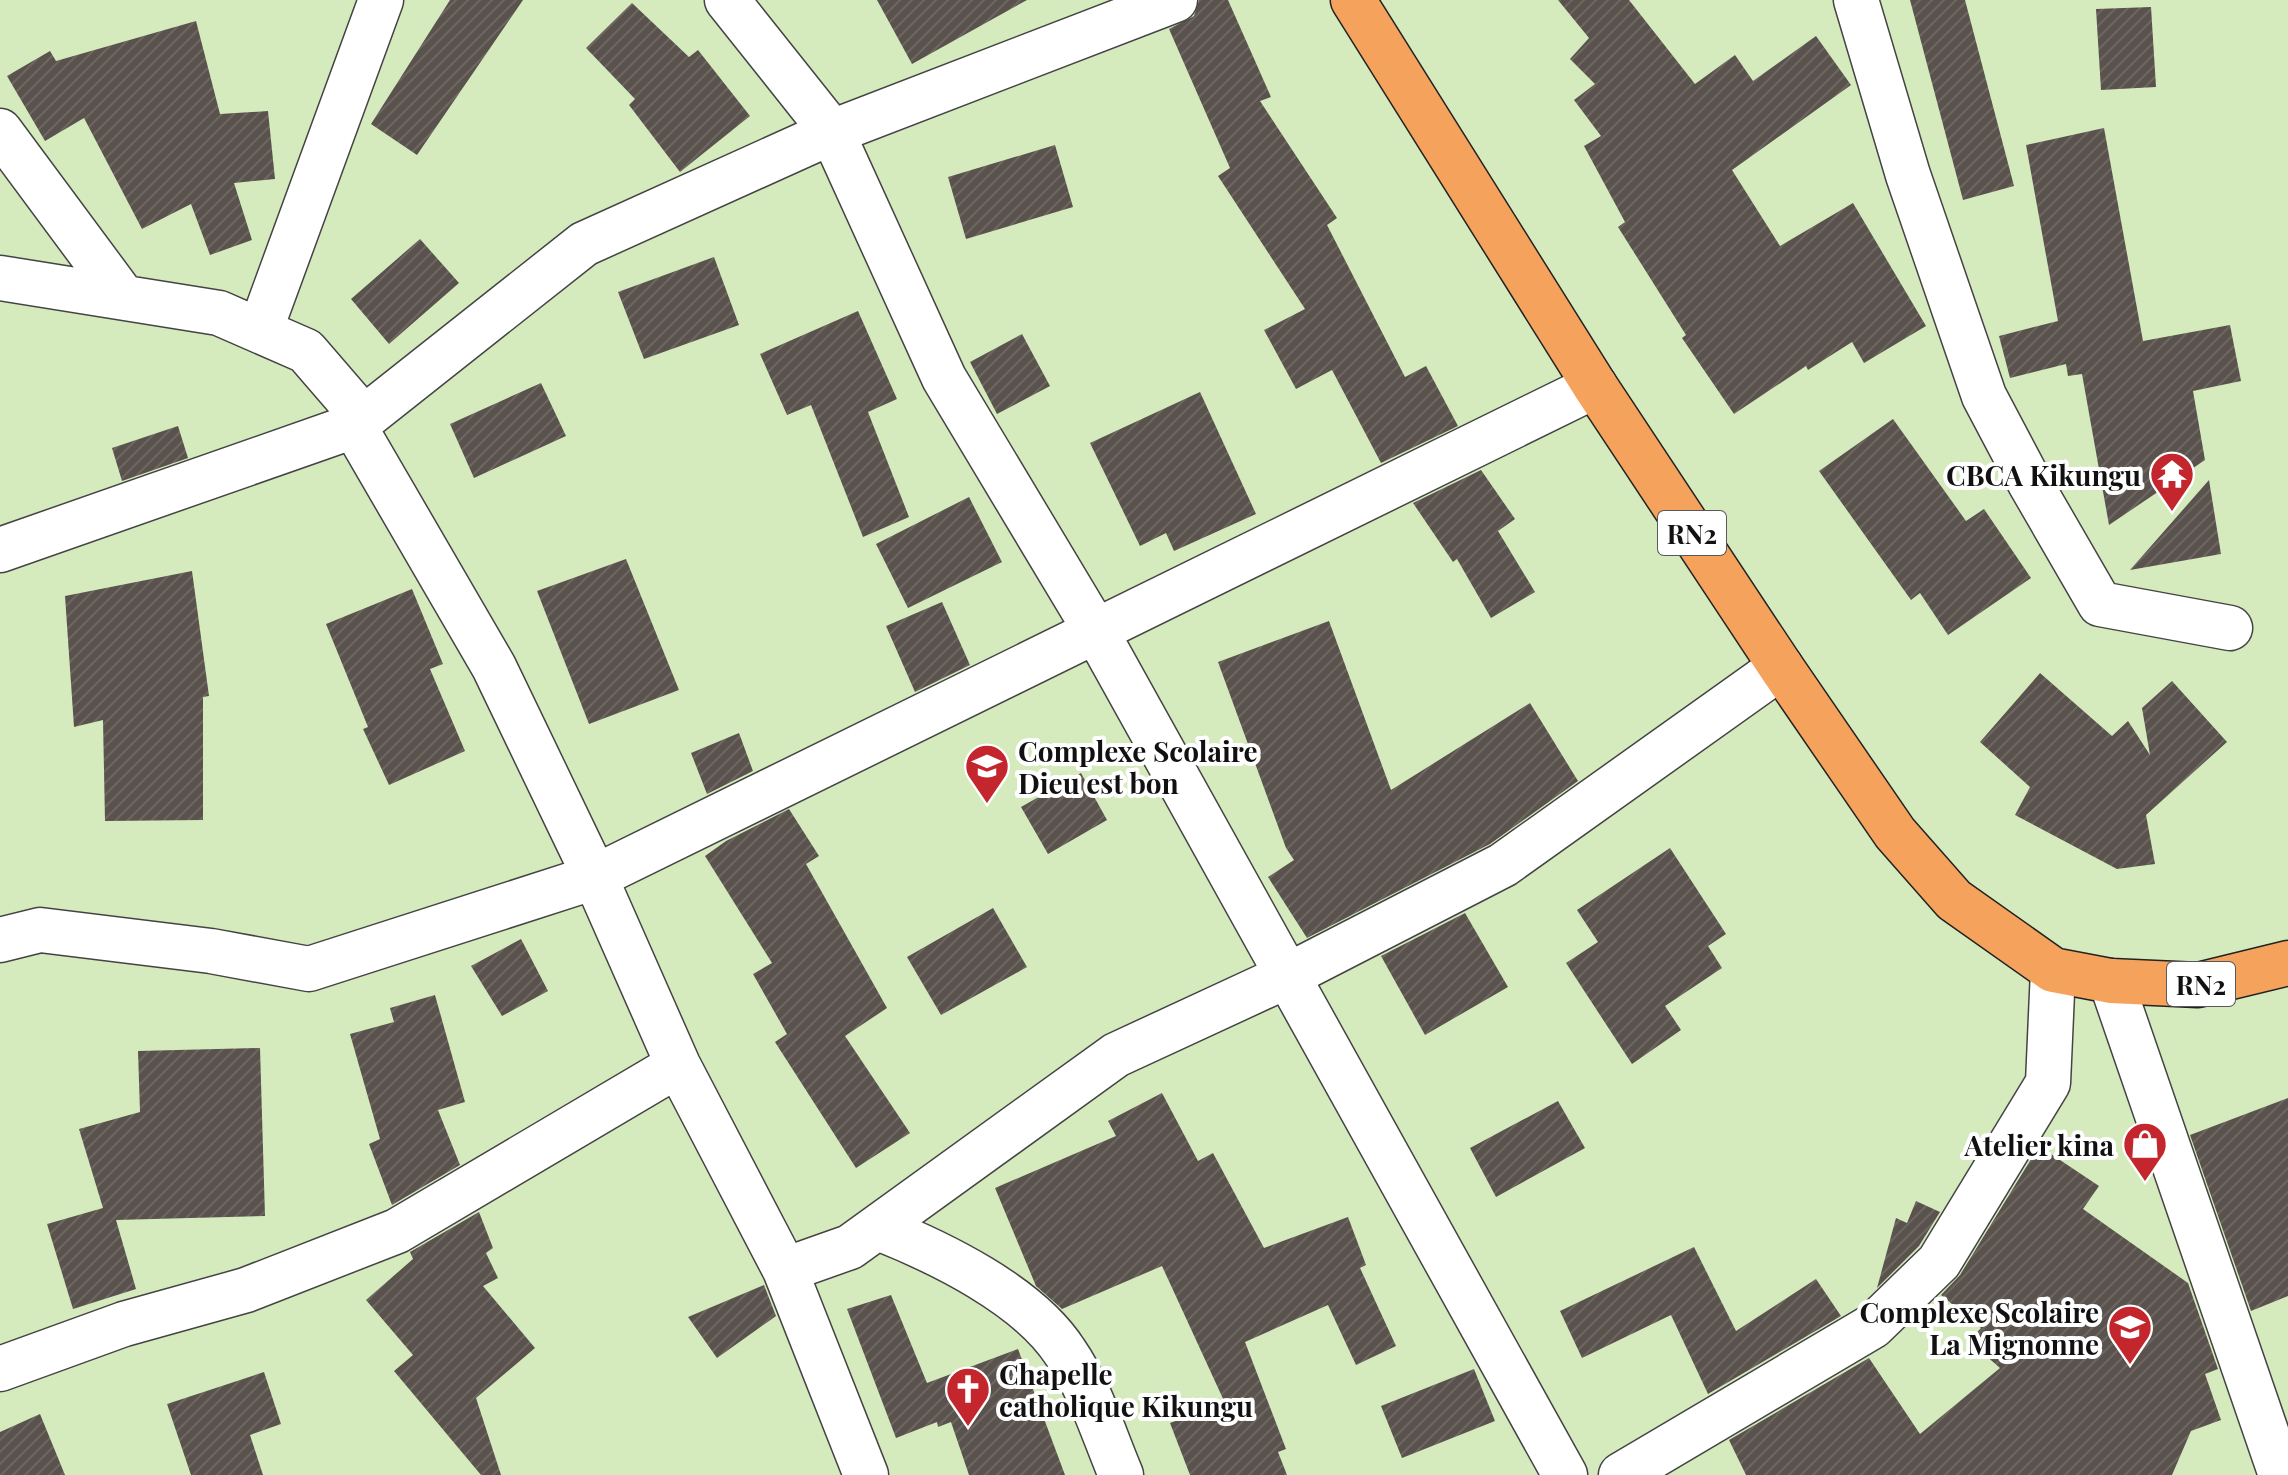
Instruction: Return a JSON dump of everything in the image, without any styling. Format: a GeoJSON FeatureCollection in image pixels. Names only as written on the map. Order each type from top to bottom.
{"type":"FeatureCollection","features":[{"type":"Feature","properties":{"kind":"highway","name":"RN2"},"geometry":{"type":"LineString","coordinates":[[1353,0],[1595,386],[1781,667],[1895,833],[1954,900],[2053,970],[2111,981],[2198,985],[2286,968]]}},
{"type":"Feature","properties":{"kind":"street"},"geometry":{"type":"LineString","coordinates":[[260,331],[381,0]]}},
{"type":"Feature","properties":{"kind":"street"},"geometry":{"type":"LineString","coordinates":[[727,0],[832,132],[944,378],[1097,633],[1565,1475]]}},
{"type":"Feature","properties":{"kind":"street"},"geometry":{"type":"LineString","coordinates":[[0,550],[354,426],[584,244],[832,132],[1175,0]]}},
{"type":"Feature","properties":{"kind":"street"},"geometry":{"type":"LineString","coordinates":[[1856,0],[1908,175],[1984,396],[2100,604],[2230,628]]}},
{"type":"Feature","properties":{"kind":"street"},"geometry":{"type":"LineString","coordinates":[[0,131],[123,297]]}},
{"type":"Feature","properties":{"kind":"street"},"geometry":{"type":"LineString","coordinates":[[0,278],[219,313],[306,351],[350,402],[354,426],[494,667],[595,877],[678,1065],[785,1270],[866,1475]]}},
{"type":"Feature","properties":{"kind":"street"},"geometry":{"type":"LineString","coordinates":[[0,940],[40,930],[211,951],[309,969],[595,877],[1595,386]]}},
{"type":"Feature","properties":{"kind":"street"},"geometry":{"type":"LineString","coordinates":[[785,1270],[850,1247],[1116,1055],[1289,975],[1503,865],[1781,667]]}},
{"type":"Feature","properties":{"kind":"street"},"geometry":{"type":"LineString","coordinates":[[1621,1475],[1873,1326],[1939,1262],[2048,1083],[2053,970]]}},
{"type":"Feature","properties":{"kind":"street"},"geometry":{"type":"LineString","coordinates":[[2111,981],[2281,1475]]}},
{"type":"Feature","properties":{"kind":"street"},"geometry":{"type":"LineString","coordinates":[[0,1369],[124,1324],[246,1290],[397,1231],[678,1065]]}},
{"type":"Feature","properties":{"kind":"street"},"geometry":{"type":"LineString","coordinates":[[878,1228],[929,1248],[988,1282],[1030,1315],[1065,1351],[1121,1475]]}},
{"type":"Feature","properties":{"kind":"green space"},"geometry":{"type":"Polygon","coordinates":[[[0,0],[2288,0],[2288,1475],[0,1475],[0,0]]]}},
{"type":"Feature","properties":{"kind":"building"},"geometry":{"type":"Polygon","coordinates":[[[450,0],[523,0],[417,155],[371,124],[450,0]]]}},
{"type":"Feature","properties":{"kind":"building"},"geometry":{"type":"Polygon","coordinates":[[[877,0],[1027,0],[912,64],[877,0]]]}},
{"type":"Feature","properties":{"kind":"building"},"geometry":{"type":"Polygon","coordinates":[[[1199,0],[1228,0],[1271,97],[1260,101],[1337,218],[1327,225],[1405,377],[1426,366],[1458,426],[1381,463],[1332,370],[1296,389],[1264,330],[1305,309],[1218,176],[1230,168],[1169,29],[1194,16],[1199,0]]]}},
{"type":"Feature","properties":{"kind":"building"},"geometry":{"type":"Polygon","coordinates":[[[1558,0],[1629,0],[1695,84],[1735,55],[1753,81],[1816,36],[1851,85],[1732,170],[1780,246],[1853,203],[1926,326],[1864,363],[1852,342],[1808,370],[1806,366],[1734,414],[1682,338],[1686,335],[1618,227],[1625,222],[1584,146],[1601,136],[1574,100],[1595,84],[1570,59],[1589,38],[1558,0]]]}},
{"type":"Feature","properties":{"kind":"building"},"geometry":{"type":"Polygon","coordinates":[[[1910,0],[1965,0],[2014,186],[1963,200],[1910,0]]]}},
{"type":"Feature","properties":{"kind":"building"},"geometry":{"type":"Polygon","coordinates":[[[632,3],[689,57],[698,50],[750,116],[680,172],[629,105],[635,99],[586,48],[632,3]]]}},
{"type":"Feature","properties":{"kind":"building"},"geometry":{"type":"Polygon","coordinates":[[[2151,7],[2156,87],[2101,90],[2096,9],[2151,7]]]}},
{"type":"Feature","properties":{"kind":"building"},"geometry":{"type":"Polygon","coordinates":[[[196,21],[220,114],[268,111],[275,179],[234,183],[252,240],[210,255],[191,204],[142,229],[84,118],[45,141],[7,76],[50,51],[56,61],[196,21]]]}},
{"type":"Feature","properties":{"kind":"building"},"geometry":{"type":"Polygon","coordinates":[[[2104,128],[2143,341],[2230,325],[2241,381],[2193,391],[2205,460],[2109,525],[2082,374],[2068,376],[2066,364],[2010,378],[1999,336],[2058,321],[2026,145],[2104,128]]]}},
{"type":"Feature","properties":{"kind":"building"},"geometry":{"type":"Polygon","coordinates":[[[1055,145],[1073,207],[966,239],[948,177],[1055,145]]]}},
{"type":"Feature","properties":{"kind":"building"},"geometry":{"type":"Polygon","coordinates":[[[420,239],[459,283],[389,344],[351,299],[420,239]]]}},
{"type":"Feature","properties":{"kind":"building"},"geometry":{"type":"Polygon","coordinates":[[[714,257],[739,325],[644,359],[618,292],[714,257]]]}},
{"type":"Feature","properties":{"kind":"building"},"geometry":{"type":"Polygon","coordinates":[[[858,311],[897,399],[868,412],[909,517],[863,537],[811,405],[787,415],[760,354],[858,311]]]}},
{"type":"Feature","properties":{"kind":"building"},"geometry":{"type":"Polygon","coordinates":[[[1022,334],[1050,386],[997,414],[970,362],[1022,334]]]}},
{"type":"Feature","properties":{"kind":"building"},"geometry":{"type":"Polygon","coordinates":[[[541,383],[566,436],[474,478],[450,424],[541,383]]]}},
{"type":"Feature","properties":{"kind":"building"},"geometry":{"type":"Polygon","coordinates":[[[1200,392],[1256,514],[1174,551],[1166,533],[1140,546],[1090,443],[1200,392]]]}},
{"type":"Feature","properties":{"kind":"building"},"geometry":{"type":"Polygon","coordinates":[[[1893,419],[1966,521],[1984,509],[2031,578],[1948,635],[1920,593],[1911,600],[1819,471],[1893,419]]]}},
{"type":"Feature","properties":{"kind":"building"},"geometry":{"type":"Polygon","coordinates":[[[178,426],[188,458],[122,481],[112,448],[178,426]]]}},
{"type":"Feature","properties":{"kind":"building"},"geometry":{"type":"Polygon","coordinates":[[[1481,470],[1515,519],[1498,531],[1535,592],[1491,618],[1457,559],[1453,562],[1413,503],[1481,470]]]}},
{"type":"Feature","properties":{"kind":"building"},"geometry":{"type":"Polygon","coordinates":[[[2209,480],[2221,554],[2130,570],[2209,480]]]}},
{"type":"Feature","properties":{"kind":"building"},"geometry":{"type":"Polygon","coordinates":[[[969,497],[1002,562],[908,608],[876,544],[969,497]]]}},
{"type":"Feature","properties":{"kind":"building"},"geometry":{"type":"Polygon","coordinates":[[[626,559],[679,690],[589,724],[537,591],[626,559]]]}},
{"type":"Feature","properties":{"kind":"building"},"geometry":{"type":"Polygon","coordinates":[[[192,571],[209,696],[203,697],[203,820],[105,821],[103,720],[74,727],[65,596],[192,571]]]}},
{"type":"Feature","properties":{"kind":"building"},"geometry":{"type":"Polygon","coordinates":[[[412,589],[443,664],[430,669],[465,751],[389,785],[363,729],[368,727],[326,624],[412,589]]]}},
{"type":"Feature","properties":{"kind":"building"},"geometry":{"type":"Polygon","coordinates":[[[942,602],[970,665],[915,692],[886,626],[942,602]]]}},
{"type":"Feature","properties":{"kind":"building"},"geometry":{"type":"Polygon","coordinates":[[[1329,621],[1391,790],[1530,703],[1578,781],[1490,844],[1307,938],[1268,877],[1294,860],[1286,848],[1218,662],[1329,621]]]}},
{"type":"Feature","properties":{"kind":"building"},"geometry":{"type":"Polygon","coordinates":[[[2040,673],[2112,736],[2128,721],[2150,755],[2142,708],[2172,681],[2227,742],[2146,815],[2155,864],[2117,869],[2015,815],[2030,787],[1980,742],[2040,673]]]}},
{"type":"Feature","properties":{"kind":"building"},"geometry":{"type":"Polygon","coordinates":[[[739,733],[753,771],[707,794],[691,753],[739,733]]]}},
{"type":"Feature","properties":{"kind":"building"},"geometry":{"type":"Polygon","coordinates":[[[1081,773],[1107,820],[1048,854],[1021,807],[1081,773]]]}},
{"type":"Feature","properties":{"kind":"building"},"geometry":{"type":"Polygon","coordinates":[[[789,809],[819,856],[806,864],[887,1008],[845,1036],[910,1133],[856,1168],[775,1042],[787,1034],[753,974],[772,963],[705,856],[726,841],[789,809]]]}},
{"type":"Feature","properties":{"kind":"building"},"geometry":{"type":"Polygon","coordinates":[[[1670,848],[1726,934],[1708,946],[1722,968],[1665,1006],[1681,1030],[1632,1064],[1566,963],[1598,942],[1577,910],[1670,848]]]}},
{"type":"Feature","properties":{"kind":"building"},"geometry":{"type":"Polygon","coordinates":[[[993,908],[1027,967],[941,1015],[907,957],[993,908]]]}},
{"type":"Feature","properties":{"kind":"building"},"geometry":{"type":"Polygon","coordinates":[[[1465,913],[1508,987],[1425,1035],[1381,956],[1465,913]]]}},
{"type":"Feature","properties":{"kind":"building"},"geometry":{"type":"Polygon","coordinates":[[[521,939],[548,991],[502,1016],[471,966],[521,939]]]}},
{"type":"Feature","properties":{"kind":"building"},"geometry":{"type":"Polygon","coordinates":[[[435,995],[465,1102],[438,1110],[460,1165],[392,1205],[369,1144],[380,1139],[350,1034],[394,1022],[390,1008],[435,995]]]}},
{"type":"Feature","properties":{"kind":"building"},"geometry":{"type":"Polygon","coordinates":[[[260,1048],[265,1216],[116,1220],[136,1289],[73,1309],[47,1224],[103,1208],[79,1129],[140,1112],[138,1051],[260,1048]]]}},
{"type":"Feature","properties":{"kind":"building"},"geometry":{"type":"Polygon","coordinates":[[[1162,1093],[1198,1161],[1213,1153],[1264,1248],[1348,1217],[1366,1265],[1360,1268],[1396,1346],[1356,1365],[1328,1305],[1245,1342],[1286,1449],[1278,1452],[1287,1475],[1190,1475],[1170,1423],[1225,1403],[1162,1266],[1062,1309],[1036,1286],[995,1188],[1116,1136],[1108,1121],[1162,1093]]]}},
{"type":"Feature","properties":{"kind":"building"},"geometry":{"type":"Polygon","coordinates":[[[2288,1098],[2288,1296],[2251,1311],[2190,1135],[2288,1098]]]}},
{"type":"Feature","properties":{"kind":"building"},"geometry":{"type":"Polygon","coordinates":[[[1558,1101],[1585,1148],[1496,1197],[1470,1148],[1558,1101]]]}},
{"type":"Feature","properties":{"kind":"building"},"geometry":{"type":"Polygon","coordinates":[[[2039,1146],[2099,1186],[2083,1209],[2188,1283],[2218,1369],[2205,1374],[2221,1420],[2191,1431],[2172,1475],[1746,1475],[1729,1440],[1869,1358],[1920,1434],[2000,1368],[1969,1341],[1981,1328],[1941,1295],[1960,1275],[2039,1146]]]}},
{"type":"Feature","properties":{"kind":"building"},"geometry":{"type":"Polygon","coordinates":[[[1916,1201],[1940,1212],[1919,1246],[1877,1288],[1896,1218],[1907,1223],[1916,1201]]]}},
{"type":"Feature","properties":{"kind":"building"},"geometry":{"type":"Polygon","coordinates":[[[479,1212],[493,1248],[486,1253],[498,1278],[483,1286],[535,1348],[476,1398],[501,1475],[481,1475],[394,1371],[413,1355],[366,1300],[413,1259],[410,1252],[479,1212]]]}},
{"type":"Feature","properties":{"kind":"building"},"geometry":{"type":"Polygon","coordinates":[[[1694,1247],[1736,1331],[1816,1279],[1841,1316],[1708,1394],[1671,1315],[1582,1358],[1560,1311],[1694,1247]]]}},
{"type":"Feature","properties":{"kind":"building"},"geometry":{"type":"Polygon","coordinates":[[[764,1285],[776,1316],[717,1358],[688,1317],[764,1285]]]}},
{"type":"Feature","properties":{"kind":"building"},"geometry":{"type":"Polygon","coordinates":[[[891,1295],[927,1383],[1018,1349],[1065,1475],[969,1475],[951,1422],[938,1427],[937,1422],[896,1438],[847,1309],[891,1295]]]}},
{"type":"Feature","properties":{"kind":"building"},"geometry":{"type":"Polygon","coordinates":[[[1474,1369],[1495,1421],[1402,1458],[1381,1406],[1474,1369]]]}},
{"type":"Feature","properties":{"kind":"building"},"geometry":{"type":"Polygon","coordinates":[[[264,1372],[281,1424],[250,1435],[263,1475],[191,1475],[167,1404],[264,1372]]]}},
{"type":"Feature","properties":{"kind":"building"},"geometry":{"type":"Polygon","coordinates":[[[40,1414],[65,1475],[0,1475],[0,1432],[40,1414]]]}},
{"type":"Feature","properties":{"kind":"place","name":"CBCA Kikungu"},"geometry":{"type":"Point","coordinates":[2172,513]}},
{"type":"Feature","properties":{"kind":"place","name":"Complexe Scolaire Dieu est bon"},"geometry":{"type":"Point","coordinates":[987,805]}},
{"type":"Feature","properties":{"kind":"place","name":"Atelier kina"},"geometry":{"type":"Point","coordinates":[2145,1183]}},
{"type":"Feature","properties":{"kind":"place","name":"Complexe Scolaire La Mignonne"},"geometry":{"type":"Point","coordinates":[2130,1366]}},
{"type":"Feature","properties":{"kind":"place","name":"Chapelle catholique Kikungu"},"geometry":{"type":"Point","coordinates":[968,1428]}}]}
